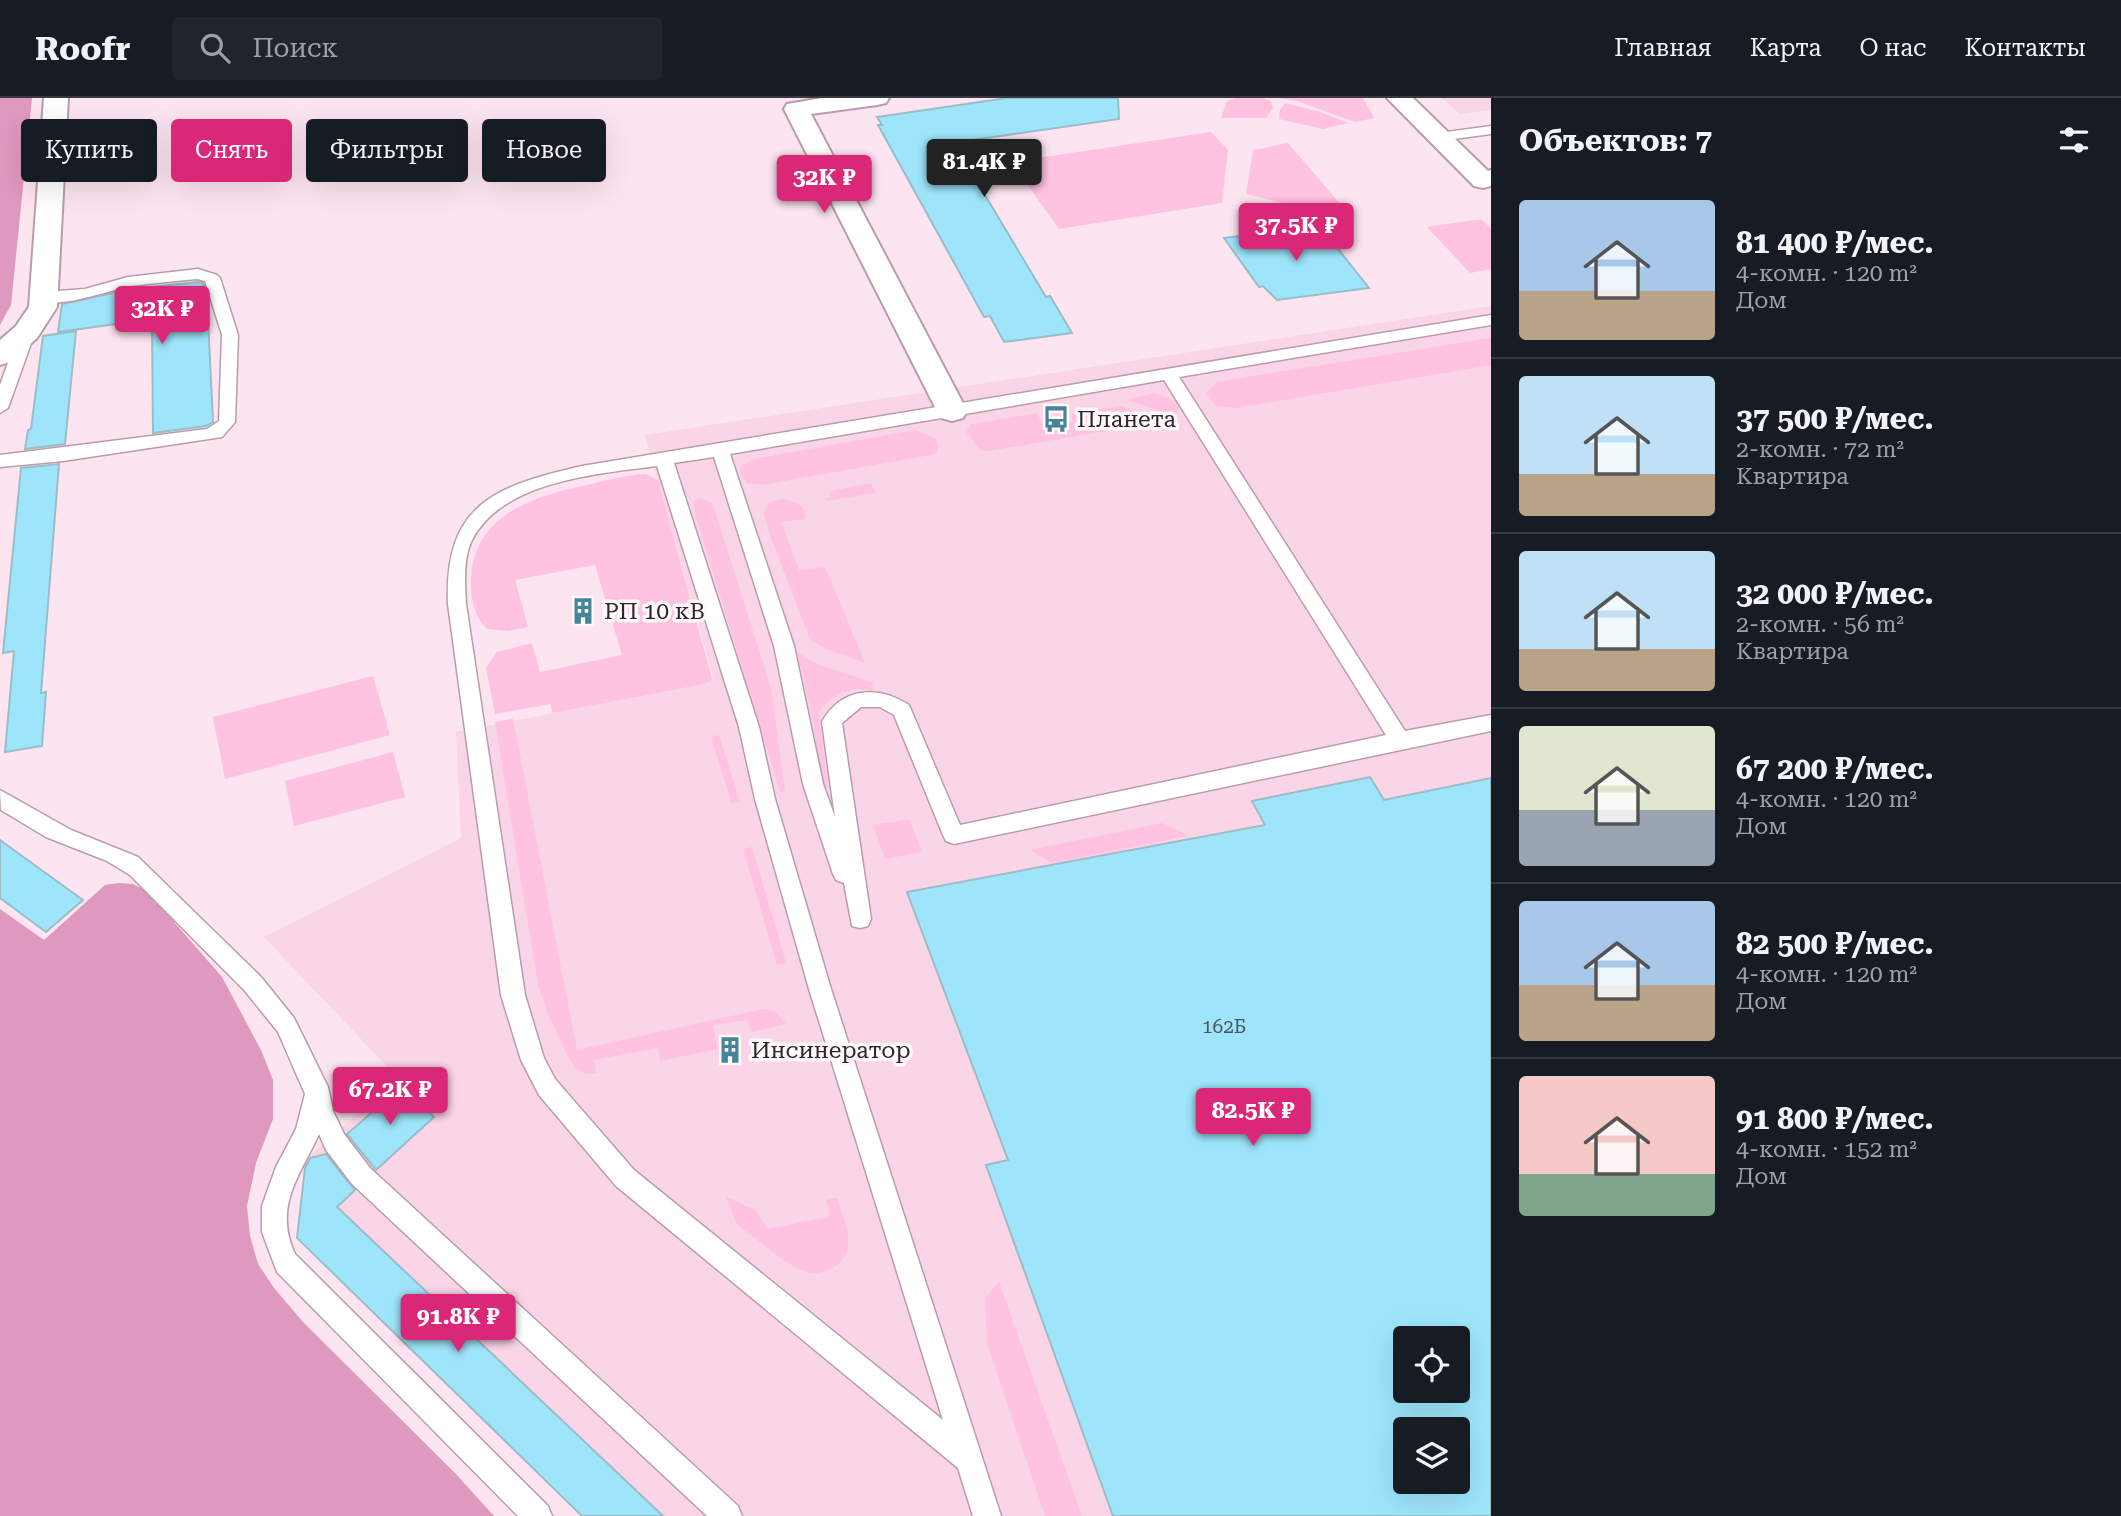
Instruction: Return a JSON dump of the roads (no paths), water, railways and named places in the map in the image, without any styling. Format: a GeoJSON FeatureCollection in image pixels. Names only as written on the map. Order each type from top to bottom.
{"type":"FeatureCollection","features":[{"type":"Feature","properties":{"kind":"street"},"geometry":{"type":"LineString","coordinates":[[0,356],[27,332],[43,307],[56,98]]}},
{"type":"Feature","properties":{"kind":"street"},"geometry":{"type":"LineString","coordinates":[[877,98],[796,109],[953,411]]}},
{"type":"Feature","properties":{"kind":"street"},"geometry":{"type":"LineString","coordinates":[[1399,98],[1483,180],[1491,178]]}},
{"type":"Feature","properties":{"kind":"lane"},"geometry":{"type":"LineString","coordinates":[[1439,138],[1491,130]]}},
{"type":"Feature","properties":{"kind":"lane"},"geometry":{"type":"LineString","coordinates":[[0,461],[207,435],[216,433],[227,422],[230,335],[212,278],[198,274],[128,282],[86,294],[44,297]]}},
{"type":"Feature","properties":{"kind":"lane"},"geometry":{"type":"LineString","coordinates":[[969,1459],[625,1178],[547,1087],[522,1029],[505,948],[457,604],[463,540],[478,518],[514,492],[569,474],[1491,320]]}},
{"type":"Feature","properties":{"kind":"lane"},"geometry":{"type":"LineString","coordinates":[[0,408],[27,332]]}},
{"type":"Feature","properties":{"kind":"lane"},"geometry":{"type":"LineString","coordinates":[[1167,372],[1400,740]]}},
{"type":"Feature","properties":{"kind":"lane"},"geometry":{"type":"LineString","coordinates":[[720,450],[784,646],[813,784],[860,919],[832,722],[849,702],[877,698],[892,702],[902,710],[954,835],[1491,723]]}},
{"type":"Feature","properties":{"kind":"lane"},"geometry":{"type":"LineString","coordinates":[[664,459],[749,727],[765,800],[820,989],[987,1516]]}},
{"type":"Feature","properties":{"kind":"lane"},"geometry":{"type":"LineString","coordinates":[[0,798],[47,827],[71,839],[124,857],[138,869],[267,999],[286,1025],[316,1087],[321,1111],[335,1142],[361,1176],[728,1516]]}},
{"type":"Feature","properties":{"kind":"lane"},"geometry":{"type":"LineString","coordinates":[[316,1087],[311,1129],[284,1181],[273,1220],[277,1242],[286,1263],[538,1516]]}},
{"type":"Feature","properties":{"kind":"place","name":"Планета"},"geometry":{"type":"Point","coordinates":[1056,419]}},
{"type":"Feature","properties":{"kind":"place","name":"РП 10 кВ"},"geometry":{"type":"Point","coordinates":[583,611]}},
{"type":"Feature","properties":{"kind":"place","name":"Инсинератор"},"geometry":{"type":"Point","coordinates":[730,1050]}}]}
